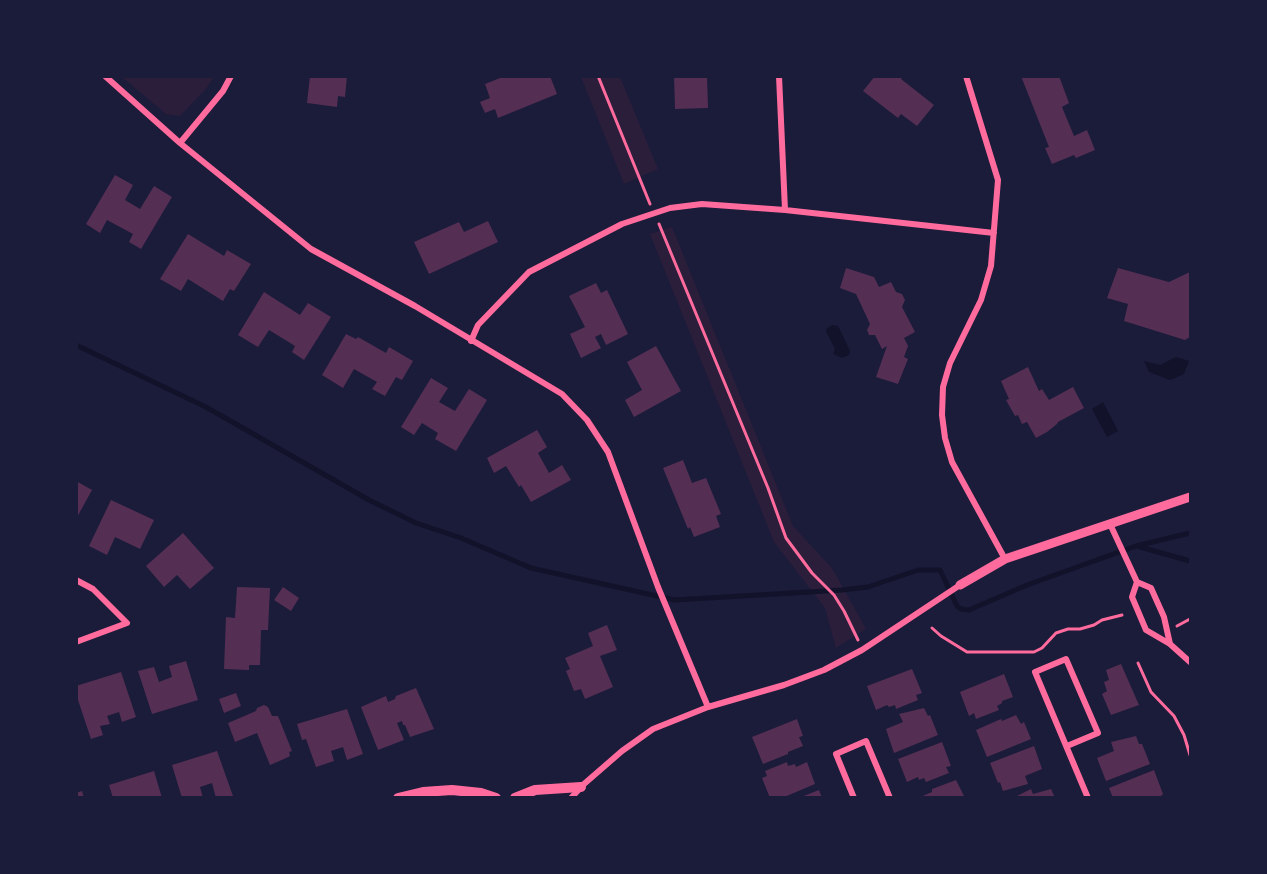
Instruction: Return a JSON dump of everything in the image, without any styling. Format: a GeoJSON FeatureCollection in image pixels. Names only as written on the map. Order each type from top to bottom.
{"type":"FeatureCollection","features":[{"type":"Feature","properties":{"kind":"main road"},"geometry":{"type":"LineString","coordinates":[[515,798],[535,790],[580,787]]}},
{"type":"Feature","properties":{"kind":"main road"},"geometry":{"type":"LineString","coordinates":[[398,798],[423,792],[452,790],[481,793],[496,798]]}},
{"type":"Feature","properties":{"kind":"street"},"geometry":{"type":"LineString","coordinates":[[105,76],[180,143],[311,249],[415,306],[562,393],[587,420],[608,452],[658,587],[708,707]]}},
{"type":"Feature","properties":{"kind":"street"},"geometry":{"type":"LineString","coordinates":[[180,143],[223,91],[231,76]]}},
{"type":"Feature","properties":{"kind":"street"},"geometry":{"type":"LineString","coordinates":[[779,76],[785,210]]}},
{"type":"Feature","properties":{"kind":"street"},"geometry":{"type":"LineString","coordinates":[[966,76],[998,180],[992,266],[981,300],[950,363],[943,387],[942,415],[945,438],[952,462],[1005,559]]}},
{"type":"Feature","properties":{"kind":"street"},"geometry":{"type":"LineString","coordinates":[[471,341],[478,325],[529,272],[622,224],[670,208],[702,204],[785,210],[994,233]]}},
{"type":"Feature","properties":{"kind":"street"},"geometry":{"type":"LineString","coordinates":[[571,798],[580,787],[622,751],[653,729],[708,707],[784,685],[824,670],[862,650],[960,585],[1005,559],[1191,497]]}},
{"type":"Feature","properties":{"kind":"street"},"geometry":{"type":"LineString","coordinates":[[1110,524],[1137,582],[1151,588],[1164,617],[1170,644]]}},
{"type":"Feature","properties":{"kind":"street"},"geometry":{"type":"LineString","coordinates":[[76,580],[93,589],[127,623],[76,642]]}},
{"type":"Feature","properties":{"kind":"street"},"geometry":{"type":"LineString","coordinates":[[1137,582],[1132,597],[1146,630],[1170,644],[1191,662]]}},
{"type":"Feature","properties":{"kind":"street"},"geometry":{"type":"LineString","coordinates":[[1067,746],[1098,733],[1066,660],[1035,672],[1088,798]]}},
{"type":"Feature","properties":{"kind":"street"},"geometry":{"type":"LineString","coordinates":[[854,798],[836,754],[866,741],[890,798]]}},
{"type":"Feature","properties":{"kind":"path"},"geometry":{"type":"LineString","coordinates":[[598,76],[786,538],[812,573],[834,595],[862,650]]}},
{"type":"Feature","properties":{"kind":"path"},"geometry":{"type":"LineString","coordinates":[[932,628],[967,652],[1034,652],[1056,633],[1068,629],[1080,629],[1122,615]]}},
{"type":"Feature","properties":{"kind":"path"},"geometry":{"type":"LineString","coordinates":[[1177,626],[1191,619]]}},
{"type":"Feature","properties":{"kind":"path"},"geometry":{"type":"LineString","coordinates":[[1042,647],[1049,656]]}},
{"type":"Feature","properties":{"kind":"path"},"geometry":{"type":"LineString","coordinates":[[1138,663],[1150,692],[1174,716],[1191,755]]}},
{"type":"Feature","properties":{"kind":"shaded area"},"geometry":{"type":"Polygon","coordinates":[[[122,77],[214,77],[180,116],[166,114],[122,77]]]}},
{"type":"Feature","properties":{"kind":"shaded area"},"geometry":{"type":"Polygon","coordinates":[[[581,77],[620,77],[658,169],[624,184],[581,77]]]}},
{"type":"Feature","properties":{"kind":"shaded area"},"geometry":{"type":"Polygon","coordinates":[[[672,227],[793,526],[832,568],[866,629],[836,648],[825,608],[774,542],[650,234],[672,227]]]}},
{"type":"Feature","properties":{"kind":"shaded area"},"geometry":{"type":"Polygon","coordinates":[[[833,325],[838,326],[850,351],[849,355],[842,358],[833,354],[835,349],[826,331],[833,325]]]}},
{"type":"Feature","properties":{"kind":"shaded area"},"geometry":{"type":"Polygon","coordinates":[[[1176,357],[1189,361],[1184,374],[1170,380],[1149,372],[1144,361],[1160,365],[1176,357]]]}},
{"type":"Feature","properties":{"kind":"shaded area"},"geometry":{"type":"Polygon","coordinates":[[[1103,402],[1118,431],[1107,437],[1092,409],[1103,402]]]}},
{"type":"Feature","properties":{"kind":"building"},"geometry":{"type":"Polygon","coordinates":[[[310,76],[347,76],[345,97],[338,96],[337,107],[307,103],[310,76]]]}},
{"type":"Feature","properties":{"kind":"building"},"geometry":{"type":"Polygon","coordinates":[[[505,76],[550,76],[557,94],[498,118],[495,109],[485,113],[480,102],[490,98],[485,84],[505,76]]]}},
{"type":"Feature","properties":{"kind":"building"},"geometry":{"type":"Polygon","coordinates":[[[674,76],[707,76],[708,108],[675,109],[674,76]]]}},
{"type":"Feature","properties":{"kind":"building"},"geometry":{"type":"Polygon","coordinates":[[[875,76],[904,76],[901,79],[934,105],[917,126],[901,114],[898,118],[863,91],[875,76]]]}},
{"type":"Feature","properties":{"kind":"building"},"geometry":{"type":"Polygon","coordinates":[[[1021,76],[1059,76],[1069,103],[1062,107],[1074,136],[1087,130],[1095,150],[1052,164],[1045,148],[1049,147],[1021,76]]]}},
{"type":"Feature","properties":{"kind":"building"},"geometry":{"type":"Polygon","coordinates":[[[115,175],[133,185],[125,200],[140,209],[154,186],[172,197],[141,249],[129,242],[133,234],[107,220],[100,233],[86,224],[115,175]]]}},
{"type":"Feature","properties":{"kind":"building"},"geometry":{"type":"Polygon","coordinates":[[[488,221],[498,242],[429,274],[414,242],[459,222],[464,232],[488,221]]]}},
{"type":"Feature","properties":{"kind":"building"},"geometry":{"type":"Polygon","coordinates":[[[188,234],[224,256],[227,250],[251,264],[234,291],[230,289],[223,301],[188,279],[181,291],[160,279],[188,234]]]}},
{"type":"Feature","properties":{"kind":"building"},"geometry":{"type":"Polygon","coordinates":[[[846,268],[874,277],[879,287],[891,282],[896,292],[902,294],[905,300],[902,307],[915,332],[904,338],[908,346],[904,357],[908,359],[898,384],[876,377],[887,346],[882,349],[875,335],[869,335],[867,330],[870,324],[856,294],[840,288],[846,268]]]}},
{"type":"Feature","properties":{"kind":"building"},"geometry":{"type":"Polygon","coordinates":[[[1118,268],[1169,282],[1190,272],[1190,337],[1185,340],[1124,321],[1128,304],[1107,298],[1118,268]]]}},
{"type":"Feature","properties":{"kind":"building"},"geometry":{"type":"Polygon","coordinates":[[[596,283],[601,293],[607,290],[628,334],[606,345],[601,334],[595,337],[601,348],[581,358],[570,334],[585,327],[569,296],[596,283]]]}},
{"type":"Feature","properties":{"kind":"building"},"geometry":{"type":"Polygon","coordinates":[[[264,292],[300,315],[308,303],[331,317],[304,360],[292,352],[295,346],[269,330],[258,347],[238,335],[264,292]]]}},
{"type":"Feature","properties":{"kind":"building"},"geometry":{"type":"Polygon","coordinates":[[[346,334],[356,339],[358,337],[386,353],[389,347],[413,361],[402,380],[396,377],[385,396],[372,389],[377,382],[354,369],[343,388],[322,375],[346,334]]]}},
{"type":"Feature","properties":{"kind":"building"},"geometry":{"type":"Polygon","coordinates":[[[656,346],[681,391],[634,417],[625,400],[642,390],[627,362],[656,346]]]}},
{"type":"Feature","properties":{"kind":"building"},"geometry":{"type":"Polygon","coordinates":[[[1028,367],[1039,391],[1042,389],[1049,400],[1073,387],[1084,408],[1058,422],[1036,438],[1027,422],[1022,424],[1018,415],[1015,416],[1006,400],[1009,399],[1001,381],[1028,367]]]}},
{"type":"Feature","properties":{"kind":"building"},"geometry":{"type":"Polygon","coordinates":[[[431,378],[448,388],[439,402],[455,411],[469,389],[487,400],[456,451],[435,439],[438,433],[422,423],[414,435],[401,427],[431,378]]]}},
{"type":"Feature","properties":{"kind":"building"},"geometry":{"type":"Polygon","coordinates":[[[537,430],[547,447],[538,453],[549,473],[562,465],[571,480],[531,502],[506,466],[494,473],[487,458],[537,430]]]}},
{"type":"Feature","properties":{"kind":"building"},"geometry":{"type":"Polygon","coordinates":[[[683,460],[692,483],[706,478],[721,514],[716,516],[720,527],[694,537],[690,527],[688,529],[663,468],[683,460]]]}},
{"type":"Feature","properties":{"kind":"building"},"geometry":{"type":"Polygon","coordinates":[[[76,481],[92,490],[76,519],[76,481]]]}},
{"type":"Feature","properties":{"kind":"building"},"geometry":{"type":"Polygon","coordinates":[[[111,500],[154,520],[140,549],[115,537],[107,555],[89,546],[111,500]]]}},
{"type":"Feature","properties":{"kind":"building"},"geometry":{"type":"Polygon","coordinates":[[[183,533],[214,568],[190,589],[177,575],[164,587],[146,566],[183,533]]]}},
{"type":"Feature","properties":{"kind":"building"},"geometry":{"type":"Polygon","coordinates":[[[237,587],[270,588],[268,630],[261,630],[260,665],[249,665],[249,670],[224,669],[226,617],[235,618],[237,587]]]}},
{"type":"Feature","properties":{"kind":"building"},"geometry":{"type":"Polygon","coordinates":[[[283,587],[299,598],[291,611],[274,600],[283,587]]]}},
{"type":"Feature","properties":{"kind":"building"},"geometry":{"type":"Polygon","coordinates":[[[607,625],[617,650],[600,656],[613,687],[585,699],[581,689],[574,691],[566,671],[570,669],[565,658],[593,646],[588,633],[607,625]]]}},
{"type":"Feature","properties":{"kind":"building"},"geometry":{"type":"Polygon","coordinates":[[[186,661],[198,700],[152,714],[138,671],[154,667],[159,682],[172,677],[169,666],[186,661]]]}},
{"type":"Feature","properties":{"kind":"building"},"geometry":{"type":"Polygon","coordinates":[[[1121,664],[1139,705],[1111,715],[1102,694],[1107,691],[1104,682],[1109,680],[1106,670],[1121,664]]]}},
{"type":"Feature","properties":{"kind":"building"},"geometry":{"type":"Polygon","coordinates":[[[912,669],[922,693],[916,695],[918,700],[896,709],[895,705],[889,707],[887,705],[876,710],[867,686],[912,669]]]}},
{"type":"Feature","properties":{"kind":"building"},"geometry":{"type":"Polygon","coordinates":[[[121,672],[136,717],[122,722],[119,712],[107,716],[110,724],[100,726],[103,735],[91,739],[76,694],[76,686],[121,672]]]}},
{"type":"Feature","properties":{"kind":"building"},"geometry":{"type":"Polygon","coordinates":[[[1004,674],[1013,697],[1002,701],[997,706],[999,710],[976,719],[974,713],[969,716],[960,692],[1004,674]]]}},
{"type":"Feature","properties":{"kind":"building"},"geometry":{"type":"Polygon","coordinates":[[[416,688],[434,729],[410,737],[402,721],[397,723],[404,740],[378,750],[361,707],[386,696],[388,702],[416,688]]]}},
{"type":"Feature","properties":{"kind":"building"},"geometry":{"type":"Polygon","coordinates":[[[236,693],[241,706],[224,713],[219,699],[236,693]]]}},
{"type":"Feature","properties":{"kind":"building"},"geometry":{"type":"Polygon","coordinates":[[[264,705],[268,707],[272,716],[278,716],[292,751],[289,752],[290,756],[270,765],[257,733],[235,742],[228,723],[264,705]]]}},
{"type":"Feature","properties":{"kind":"building"},"geometry":{"type":"Polygon","coordinates":[[[924,708],[928,716],[930,715],[938,735],[894,753],[886,729],[903,722],[899,714],[924,708]]]}},
{"type":"Feature","properties":{"kind":"building"},"geometry":{"type":"Polygon","coordinates":[[[347,709],[363,754],[347,760],[343,747],[331,751],[334,761],[316,767],[306,739],[302,740],[297,724],[347,709]]]}},
{"type":"Feature","properties":{"kind":"building"},"geometry":{"type":"Polygon","coordinates":[[[1016,715],[1021,724],[1024,722],[1031,739],[987,757],[976,730],[1016,715]]]}},
{"type":"Feature","properties":{"kind":"building"},"geometry":{"type":"Polygon","coordinates":[[[797,719],[803,736],[799,737],[803,746],[763,764],[752,737],[797,719]]]}},
{"type":"Feature","properties":{"kind":"building"},"geometry":{"type":"Polygon","coordinates":[[[1136,736],[1150,764],[1106,781],[1097,758],[1114,751],[1111,742],[1136,736]]]}},
{"type":"Feature","properties":{"kind":"building"},"geometry":{"type":"Polygon","coordinates":[[[942,742],[951,766],[946,767],[949,773],[926,782],[924,778],[919,780],[918,777],[907,782],[898,759],[942,742]]]}},
{"type":"Feature","properties":{"kind":"building"},"geometry":{"type":"Polygon","coordinates":[[[1034,746],[1042,769],[1025,776],[1028,784],[1003,791],[990,763],[1034,746]]]}},
{"type":"Feature","properties":{"kind":"building"},"geometry":{"type":"Polygon","coordinates":[[[217,751],[233,796],[216,798],[212,783],[200,787],[203,798],[182,798],[172,765],[217,751]]]}},
{"type":"Feature","properties":{"kind":"building"},"geometry":{"type":"Polygon","coordinates":[[[787,762],[788,766],[795,764],[796,767],[807,762],[815,784],[782,798],[770,798],[762,778],[767,776],[765,771],[787,762]]]}},
{"type":"Feature","properties":{"kind":"building"},"geometry":{"type":"Polygon","coordinates":[[[1154,770],[1163,794],[1159,798],[1113,798],[1109,788],[1154,770]]]}},
{"type":"Feature","properties":{"kind":"building"},"geometry":{"type":"Polygon","coordinates":[[[154,771],[162,798],[113,798],[109,785],[154,771]]]}},
{"type":"Feature","properties":{"kind":"building"},"geometry":{"type":"Polygon","coordinates":[[[956,780],[965,798],[918,798],[932,792],[932,789],[956,780]]]}},
{"type":"Feature","properties":{"kind":"building"},"geometry":{"type":"Polygon","coordinates":[[[1031,789],[1033,794],[1051,789],[1055,798],[1013,798],[1031,789]]]}},
{"type":"Feature","properties":{"kind":"building"},"geometry":{"type":"Polygon","coordinates":[[[819,790],[822,798],[801,798],[801,797],[819,790]]]}},
{"type":"Feature","properties":{"kind":"building"},"geometry":{"type":"Polygon","coordinates":[[[82,791],[84,798],[76,798],[76,793],[82,791]]]}},
{"type":"Feature","properties":{"kind":"waterway"},"geometry":{"type":"LineString","coordinates":[[76,345],[206,407],[369,500],[416,523],[461,538],[531,568],[675,600],[842,590],[868,587],[918,570],[940,570],[957,606],[969,610],[1027,585],[1136,546],[1190,533]]}},
{"type":"Feature","properties":{"kind":"waterway"},"geometry":{"type":"LineString","coordinates":[[1140,547],[1190,561]]}}]}
